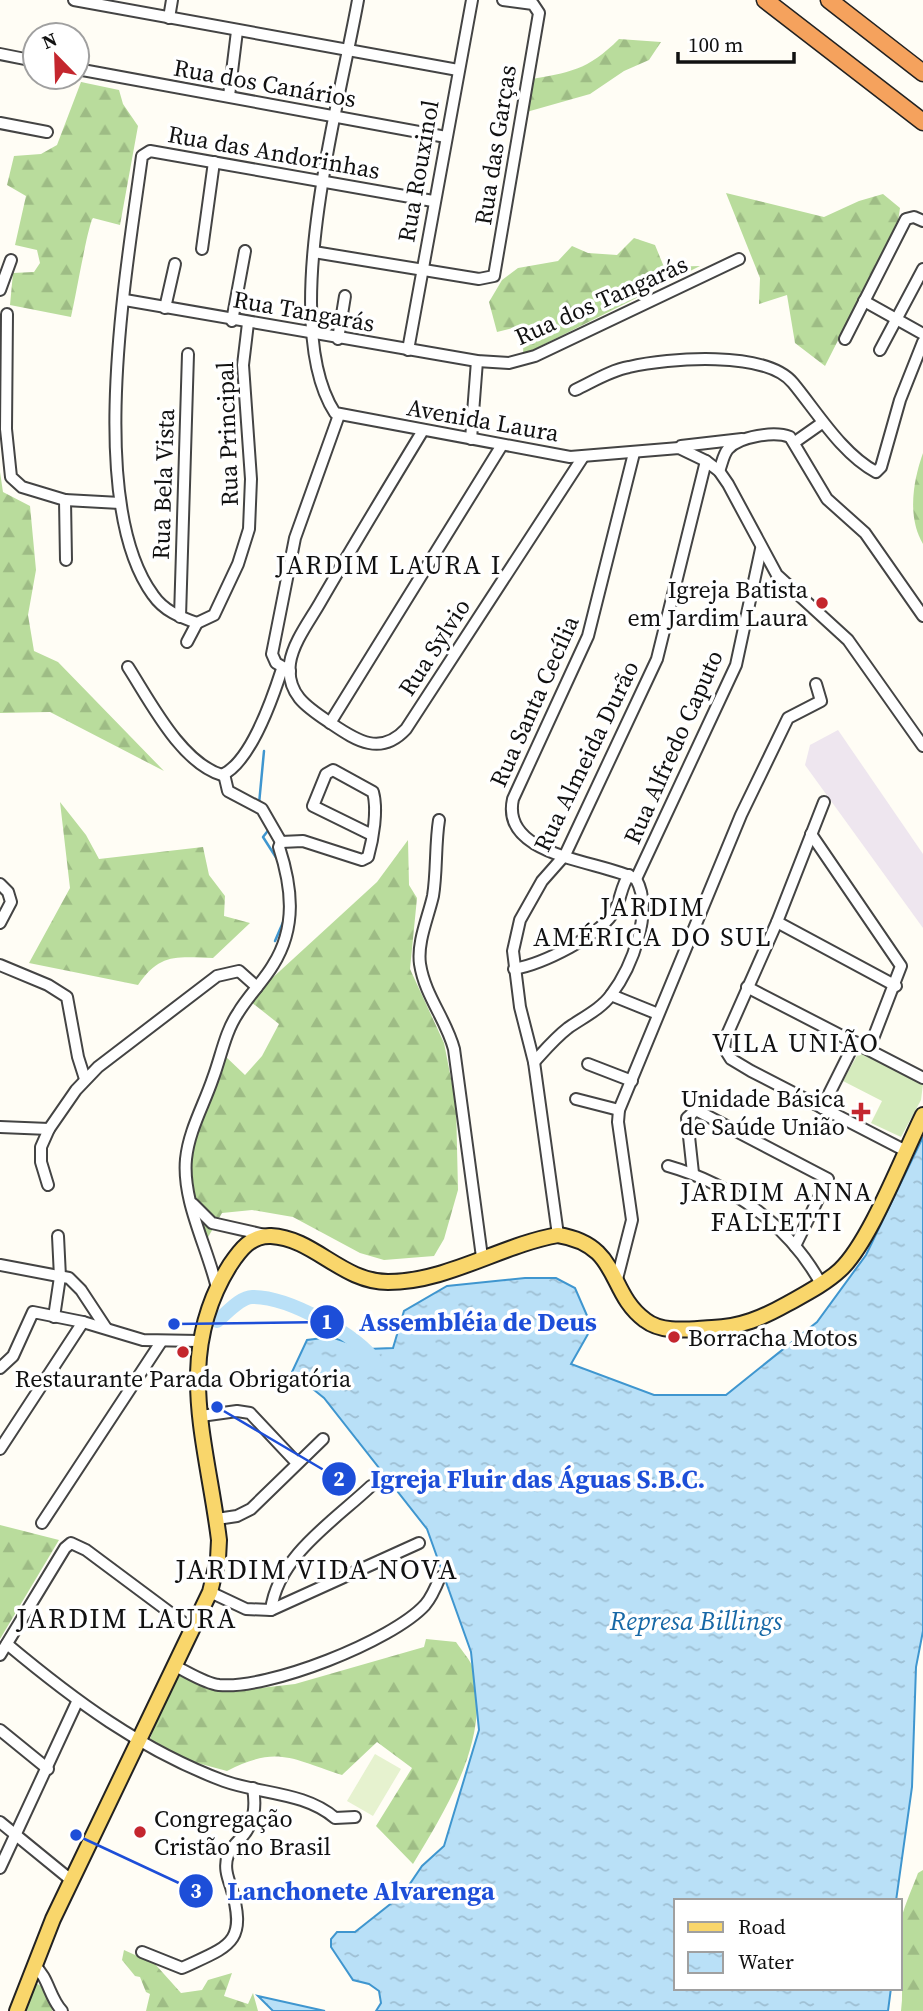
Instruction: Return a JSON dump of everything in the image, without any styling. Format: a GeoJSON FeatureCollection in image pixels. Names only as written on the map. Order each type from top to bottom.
{"type":"FeatureCollection","features":[{"type":"Feature","properties":{"kind":"highway"},"geometry":{"type":"LineString","coordinates":[[765,0],[923,122]]}},
{"type":"Feature","properties":{"kind":"highway"},"geometry":{"type":"LineString","coordinates":[[829,0],[923,73]]}},
{"type":"Feature","properties":{"kind":"main road"},"geometry":{"type":"LineString","coordinates":[[17,2011],[71,1880],[140,1742],[210,1592],[218,1559],[217,1518],[201,1416],[197,1370],[199,1341],[217,1288],[239,1251],[258,1238],[269,1236],[299,1244],[345,1272],[374,1281],[413,1279],[558,1235],[573,1238],[593,1248],[642,1318],[660,1328],[732,1328],[750,1323],[821,1284],[842,1269],[858,1249],[923,1115]]}},
{"type":"Feature","properties":{"kind":"street"},"geometry":{"type":"LineString","coordinates":[[74,0],[103,3],[237,31],[458,70]]}},
{"type":"Feature","properties":{"kind":"street"},"geometry":{"type":"LineString","coordinates":[[169,18],[172,0]]}},
{"type":"Feature","properties":{"kind":"street"},"geometry":{"type":"LineString","coordinates":[[339,415],[330,403],[310,334],[314,252],[324,182],[358,0]]}},
{"type":"Feature","properties":{"kind":"street","name":"Rua Rouxinol"},"geometry":{"type":"LineString","coordinates":[[408,350],[471,0]]}},
{"type":"Feature","properties":{"kind":"street","name":"Rua das Garças"},"geometry":{"type":"LineString","coordinates":[[421,270],[488,280],[496,273],[539,13],[533,4],[503,0]]}},
{"type":"Feature","properties":{"kind":"street"},"geometry":{"type":"LineString","coordinates":[[229,96],[237,31]]}},
{"type":"Feature","properties":{"kind":"street"},"geometry":{"type":"LineString","coordinates":[[0,54],[21,58]]}},
{"type":"Feature","properties":{"kind":"street","name":"Rua dos Canários"},"geometry":{"type":"LineString","coordinates":[[91,71],[446,137]]}},
{"type":"Feature","properties":{"kind":"street"},"geometry":{"type":"LineString","coordinates":[[0,123],[47,132]]}},
{"type":"Feature","properties":{"kind":"street","name":"Rua das Andorinhas"},"geometry":{"type":"LineString","coordinates":[[125,300],[142,156],[150,151],[433,201]]}},
{"type":"Feature","properties":{"kind":"street"},"geometry":{"type":"LineString","coordinates":[[202,249],[214,162]]}},
{"type":"Feature","properties":{"kind":"street"},"geometry":{"type":"LineString","coordinates":[[845,339],[906,219],[914,217],[923,221]]}},
{"type":"Feature","properties":{"kind":"street"},"geometry":{"type":"LineString","coordinates":[[232,321],[245,251]]}},
{"type":"Feature","properties":{"kind":"street"},"geometry":{"type":"LineString","coordinates":[[314,252],[421,270]]}},
{"type":"Feature","properties":{"kind":"street","name":"Rua dos Tangarás"},"geometry":{"type":"LineString","coordinates":[[477,361],[509,363],[525,360],[739,259]]}},
{"type":"Feature","properties":{"kind":"street"},"geometry":{"type":"LineString","coordinates":[[0,289],[11,260]]}},
{"type":"Feature","properties":{"kind":"street"},"geometry":{"type":"LineString","coordinates":[[165,308],[175,264]]}},
{"type":"Feature","properties":{"kind":"street"},"geometry":{"type":"LineString","coordinates":[[880,350],[923,269]]}},
{"type":"Feature","properties":{"kind":"street"},"geometry":{"type":"LineString","coordinates":[[338,339],[345,296]]}},
{"type":"Feature","properties":{"kind":"street"},"geometry":{"type":"LineString","coordinates":[[125,300],[119,339],[116,411],[120,503],[131,554],[153,595],[176,615],[197,623]]}},
{"type":"Feature","properties":{"kind":"street","name":"Rua Tangarás"},"geometry":{"type":"LineString","coordinates":[[125,300],[232,321],[477,361]]}},
{"type":"Feature","properties":{"kind":"street"},"geometry":{"type":"LineString","coordinates":[[863,301],[923,334]]}},
{"type":"Feature","properties":{"kind":"street"},"geometry":{"type":"LineString","coordinates":[[7,314],[6,429],[15,483],[65,500],[120,503]]}},
{"type":"Feature","properties":{"kind":"street","name":"Rua Principal"},"geometry":{"type":"LineString","coordinates":[[187,642],[197,623],[214,615],[238,564],[249,529],[251,479],[243,365],[248,323]]}},
{"type":"Feature","properties":{"kind":"street"},"geometry":{"type":"LineString","coordinates":[[575,390],[631,366],[726,359],[745,361],[769,368],[792,381],[822,423],[873,472],[878,472],[900,400],[923,342]]}},
{"type":"Feature","properties":{"kind":"street","name":"Rua Bela Vista"},"geometry":{"type":"LineString","coordinates":[[176,615],[188,354]]}},
{"type":"Feature","properties":{"kind":"street"},"geometry":{"type":"LineString","coordinates":[[471,439],[477,361]]}},
{"type":"Feature","properties":{"kind":"street","name":"Avenida Laura"},"geometry":{"type":"LineString","coordinates":[[339,415],[422,432],[583,457],[778,435],[792,440]]}},
{"type":"Feature","properties":{"kind":"street","name":"Rua Sylvio"},"geometry":{"type":"LineString","coordinates":[[339,415],[291,554],[272,653],[286,670],[297,697],[330,723],[368,745],[380,744],[400,735],[583,457]]}},
{"type":"Feature","properties":{"kind":"street"},"geometry":{"type":"LineString","coordinates":[[822,423],[792,440],[827,499],[865,533],[923,616]]}},
{"type":"Feature","properties":{"kind":"street"},"geometry":{"type":"LineString","coordinates":[[223,775],[249,745],[297,645],[422,432]]}},
{"type":"Feature","properties":{"kind":"street"},"geometry":{"type":"LineString","coordinates":[[719,471],[728,449],[752,438]]}},
{"type":"Feature","properties":{"kind":"street"},"geometry":{"type":"LineString","coordinates":[[330,723],[502,445]]}},
{"type":"Feature","properties":{"kind":"street"},"geometry":{"type":"LineString","coordinates":[[672,447],[686,450],[719,471],[761,549],[788,588],[848,640],[923,746]]}},
{"type":"Feature","properties":{"kind":"street","name":"Rua Santa Cecília"},"geometry":{"type":"LineString","coordinates":[[632,877],[539,847],[522,836],[512,821],[511,807],[588,636],[634,453]]}},
{"type":"Feature","properties":{"kind":"street","name":"Rua Almeida Durão"},"geometry":{"type":"LineString","coordinates":[[558,1235],[534,1062],[514,969],[513,951],[520,920],[542,881],[565,855],[657,659],[706,461]]}},
{"type":"Feature","properties":{"kind":"street"},"geometry":{"type":"LineString","coordinates":[[65,500],[66,560]]}},
{"type":"Feature","properties":{"kind":"street","name":"Rua Alfredo Caputo"},"geometry":{"type":"LineString","coordinates":[[514,969],[546,960],[600,929],[615,911],[622,885],[632,877],[736,665],[761,549]]}},
{"type":"Feature","properties":{"kind":"street"},"geometry":{"type":"LineString","coordinates":[[128,667],[174,736],[204,767],[223,775],[228,791],[258,807],[281,842]]}},
{"type":"Feature","properties":{"kind":"street"},"geometry":{"type":"LineString","coordinates":[[617,1279],[632,1220],[618,1122],[619,1110],[741,815],[788,718],[821,701],[816,684]]}},
{"type":"Feature","properties":{"kind":"street"},"geometry":{"type":"LineString","coordinates":[[281,842],[303,841],[362,860],[369,855],[372,835],[373,792],[332,770],[326,774],[313,806],[372,835]]}},
{"type":"Feature","properties":{"kind":"street"},"geometry":{"type":"LineString","coordinates":[[824,802],[777,922],[726,1037],[726,1054],[906,1151]]}},
{"type":"Feature","properties":{"kind":"street"},"geometry":{"type":"LineString","coordinates":[[439,820],[433,893],[419,947],[420,966],[433,1007],[450,1031],[454,1049],[482,1257]]}},
{"type":"Feature","properties":{"kind":"street"},"geometry":{"type":"LineString","coordinates":[[811,834],[897,956],[901,972],[869,1049]]}},
{"type":"Feature","properties":{"kind":"street"},"geometry":{"type":"LineString","coordinates":[[217,1288],[189,1199],[186,1174],[188,1145],[229,1031],[242,1007],[279,955],[291,910],[288,875],[279,847],[281,842]]}},
{"type":"Feature","properties":{"kind":"street"},"geometry":{"type":"LineString","coordinates":[[534,1062],[554,1039],[611,995],[643,922],[642,896],[632,877]]}},
{"type":"Feature","properties":{"kind":"street"},"geometry":{"type":"LineString","coordinates":[[0,923],[11,902],[4,888]]}},
{"type":"Feature","properties":{"kind":"street"},"geometry":{"type":"LineString","coordinates":[[777,922],[896,986]]}},
{"type":"Feature","properties":{"kind":"street"},"geometry":{"type":"LineString","coordinates":[[0,965],[48,985],[67,997],[78,1057],[85,1079]]}},
{"type":"Feature","properties":{"kind":"street"},"geometry":{"type":"LineString","coordinates":[[48,1185],[41,1156],[49,1129],[85,1079],[217,976],[239,971],[257,987]]}},
{"type":"Feature","properties":{"kind":"street"},"geometry":{"type":"LineString","coordinates":[[747,987],[923,1078]]}},
{"type":"Feature","properties":{"kind":"street"},"geometry":{"type":"LineString","coordinates":[[611,995],[657,1014]]}},
{"type":"Feature","properties":{"kind":"street"},"geometry":{"type":"LineString","coordinates":[[822,1108],[855,1042]]}},
{"type":"Feature","properties":{"kind":"street"},"geometry":{"type":"LineString","coordinates":[[588,1064],[632,1081]]}},
{"type":"Feature","properties":{"kind":"street"},"geometry":{"type":"LineString","coordinates":[[576,1099],[619,1110]]}},
{"type":"Feature","properties":{"kind":"street"},"geometry":{"type":"LineString","coordinates":[[693,1173],[687,1118],[692,1111],[703,1112],[828,1179],[795,1246]]}},
{"type":"Feature","properties":{"kind":"street"},"geometry":{"type":"LineString","coordinates":[[0,1127],[49,1129]]}},
{"type":"Feature","properties":{"kind":"street"},"geometry":{"type":"LineString","coordinates":[[668,1166],[693,1173],[743,1198],[810,1262],[821,1284]]}},
{"type":"Feature","properties":{"kind":"street"},"geometry":{"type":"LineString","coordinates":[[189,1199],[212,1223],[269,1236]]}},
{"type":"Feature","properties":{"kind":"street"},"geometry":{"type":"LineString","coordinates":[[54,1317],[60,1276],[58,1236]]}},
{"type":"Feature","properties":{"kind":"street"},"geometry":{"type":"LineString","coordinates":[[0,1265],[60,1276],[75,1282],[106,1328]]}},
{"type":"Feature","properties":{"kind":"street"},"geometry":{"type":"LineString","coordinates":[[0,1368],[13,1356],[33,1312],[161,1342],[199,1341]]}},
{"type":"Feature","properties":{"kind":"street"},"geometry":{"type":"LineString","coordinates":[[0,1448],[83,1322]]}},
{"type":"Feature","properties":{"kind":"street"},"geometry":{"type":"LineString","coordinates":[[43,1523],[161,1342]]}},
{"type":"Feature","properties":{"kind":"street"},"geometry":{"type":"LineString","coordinates":[[201,1416],[237,1411],[250,1413],[296,1462]]}},
{"type":"Feature","properties":{"kind":"street"},"geometry":{"type":"LineString","coordinates":[[217,1518],[237,1516],[251,1509],[323,1438]]}},
{"type":"Feature","properties":{"kind":"street"},"geometry":{"type":"LineString","coordinates":[[271,1610],[273,1595],[284,1570],[371,1486]]}},
{"type":"Feature","properties":{"kind":"street"},"geometry":{"type":"LineString","coordinates":[[0,1655],[65,1548],[71,1543],[86,1550],[192,1629]]}},
{"type":"Feature","properties":{"kind":"street"},"geometry":{"type":"LineString","coordinates":[[210,1592],[246,1609],[271,1610],[419,1543]]}},
{"type":"Feature","properties":{"kind":"street"},"geometry":{"type":"LineString","coordinates":[[175,1666],[211,1683],[228,1685],[314,1666],[406,1621],[426,1604],[440,1577]]}},
{"type":"Feature","properties":{"kind":"street"},"geometry":{"type":"LineString","coordinates":[[7,1644],[77,1702],[140,1742],[227,1782],[327,1810],[335,1818],[355,1817]]}},
{"type":"Feature","properties":{"kind":"street"},"geometry":{"type":"LineString","coordinates":[[0,1868],[77,1702]]}},
{"type":"Feature","properties":{"kind":"street"},"geometry":{"type":"LineString","coordinates":[[0,1730],[48,1769]]}},
{"type":"Feature","properties":{"kind":"street"},"geometry":{"type":"LineString","coordinates":[[142,1952],[182,1968],[228,1945],[235,1937],[238,1920],[226,1863],[231,1849],[250,1827],[253,1816],[253,1788]]}},
{"type":"Feature","properties":{"kind":"street"},"geometry":{"type":"LineString","coordinates":[[0,1822],[71,1880]]}},
{"type":"Feature","properties":{"kind":"street"},"geometry":{"type":"LineString","coordinates":[[34,1965],[45,1976],[53,1999],[62,2011]]}},
{"type":"Feature","properties":{"kind":"shaded area"},"geometry":{"type":"Polygon","coordinates":[[[838,730],[923,854],[923,928],[805,765],[810,745],[838,730]]]}},
{"type":"Feature","properties":{"kind":"green space"},"geometry":{"type":"Polygon","coordinates":[[[619,39],[661,42],[649,60],[624,71],[590,94],[523,113],[527,80],[555,75],[587,64],[619,39]]]}},
{"type":"Feature","properties":{"kind":"green space"},"geometry":{"type":"Polygon","coordinates":[[[91,84],[119,90],[123,104],[138,126],[120,225],[93,218],[71,317],[10,305],[13,273],[34,272],[40,263],[37,250],[15,245],[26,196],[7,185],[14,156],[41,154],[57,145],[78,91],[91,91],[91,84]]]}},
{"type":"Feature","properties":{"kind":"green space"},"geometry":{"type":"Polygon","coordinates":[[[726,193],[824,217],[859,201],[883,194],[900,208],[898,222],[825,366],[795,343],[787,295],[759,304],[760,278],[726,193]]]}},
{"type":"Feature","properties":{"kind":"green space"},"geometry":{"type":"Polygon","coordinates":[[[634,238],[655,245],[664,267],[700,266],[523,355],[524,325],[497,332],[489,302],[502,280],[518,268],[558,261],[572,246],[588,253],[617,255],[634,238]]]}},
{"type":"Feature","properties":{"kind":"green space"},"geometry":{"type":"Polygon","coordinates":[[[923,453],[923,544],[915,522],[913,499],[923,453]]]}},
{"type":"Feature","properties":{"kind":"green space"},"geometry":{"type":"Polygon","coordinates":[[[0,472],[3,492],[30,506],[36,570],[28,615],[34,651],[58,662],[164,771],[50,712],[0,713],[0,472]]]}},
{"type":"Feature","properties":{"kind":"green space"},"geometry":{"type":"Polygon","coordinates":[[[60,802],[86,835],[99,859],[203,847],[209,875],[225,896],[224,916],[250,923],[213,958],[170,959],[154,967],[138,985],[29,963],[70,888],[60,802]]]}},
{"type":"Feature","properties":{"kind":"green space"},"geometry":{"type":"Polygon","coordinates":[[[408,840],[409,885],[417,898],[410,969],[444,1043],[456,1104],[458,1190],[444,1239],[434,1256],[384,1260],[360,1253],[293,1217],[252,1210],[222,1213],[207,1239],[192,1202],[189,1154],[224,1055],[245,1075],[262,1056],[279,1024],[251,1002],[257,992],[377,882],[408,840]]]}},
{"type":"Feature","properties":{"kind":"green space"},"geometry":{"type":"Polygon","coordinates":[[[859,1052],[919,1079],[923,1084],[921,1100],[901,1137],[871,1123],[882,1101],[843,1081],[859,1052]]]}},
{"type":"Feature","properties":{"kind":"green space"},"geometry":{"type":"Polygon","coordinates":[[[0,1525],[59,1540],[0,1639],[0,1525]]]}},
{"type":"Feature","properties":{"kind":"green space"},"geometry":{"type":"Polygon","coordinates":[[[426,1639],[456,1642],[470,1662],[477,1695],[476,1721],[471,1746],[452,1796],[413,1864],[376,1826],[412,1768],[377,1742],[342,1775],[284,1757],[259,1758],[227,1771],[190,1761],[150,1739],[159,1712],[180,1675],[226,1692],[295,1684],[424,1647],[426,1639]]]}},
{"type":"Feature","properties":{"kind":"green space"},"geometry":{"type":"Polygon","coordinates":[[[375,1754],[401,1769],[373,1816],[347,1801],[375,1754]]]}},
{"type":"Feature","properties":{"kind":"green space"},"geometry":{"type":"Polygon","coordinates":[[[923,1870],[923,2011],[901,2011],[902,1916],[918,1873],[923,1870]]]}},
{"type":"Feature","properties":{"kind":"green space"},"geometry":{"type":"Polygon","coordinates":[[[124,1950],[155,1964],[181,1993],[202,1990],[208,1980],[232,1973],[224,1996],[248,2004],[253,1993],[258,2011],[146,2011],[150,1994],[146,1992],[140,1977],[135,1976],[122,1960],[124,1950]]]}},
{"type":"Feature","properties":{"kind":"green space"},"geometry":{"type":"Polygon","coordinates":[[[35,1983],[46,1991],[52,2011],[25,2011],[35,1983]]]}},
{"type":"Feature","properties":{"kind":"water","name":"Represa Billings"},"geometry":{"type":"Polygon","coordinates":[[[923,1137],[923,1631],[916,1667],[912,1787],[896,1899],[674,1899],[674,1990],[891,1990],[888,2011],[376,2011],[381,2003],[379,1991],[369,1984],[353,1980],[331,1947],[331,1939],[337,1932],[355,1932],[403,1894],[422,1866],[444,1846],[479,1730],[471,1652],[427,1529],[324,1398],[292,1372],[307,1340],[331,1337],[367,1349],[393,1348],[404,1311],[447,1286],[525,1278],[556,1278],[575,1288],[592,1327],[571,1364],[654,1395],[726,1395],[817,1322],[866,1255],[923,1137]]]}},
{"type":"Feature","properties":{"kind":"water"},"geometry":{"type":"Polygon","coordinates":[[[258,1996],[325,2011],[273,2011],[258,1996]]]}},
{"type":"Feature","properties":{"kind":"waterway"},"geometry":{"type":"LineString","coordinates":[[259,804],[264,751]]}},
{"type":"Feature","properties":{"kind":"waterway"},"geometry":{"type":"LineString","coordinates":[[270,828],[263,837],[277,859]]}},
{"type":"Feature","properties":{"kind":"waterway"},"geometry":{"type":"LineString","coordinates":[[275,941],[284,920]]}},
{"type":"Feature","properties":{"kind":"waterway"},"geometry":{"type":"LineString","coordinates":[[217,1321],[248,1297],[285,1303],[338,1329],[354,1340],[377,1363]]}},
{"type":"Feature","properties":{"kind":"place","name":"Igreja Batista em Jardim Laura"},"geometry":{"type":"Point","coordinates":[822,603]}},
{"type":"Feature","properties":{"kind":"place","name":"Unidade Básica de Saúde União"},"geometry":{"type":"Point","coordinates":[861,1112]}},
{"type":"Feature","properties":{"kind":"place","name":"Assembléia de Deus"},"geometry":{"type":"Point","coordinates":[174,1324]}},
{"type":"Feature","properties":{"kind":"place","name":"Borracha Motos"},"geometry":{"type":"Point","coordinates":[674,1337]}},
{"type":"Feature","properties":{"kind":"place","name":"Restaurante Parada Obrigatória"},"geometry":{"type":"Point","coordinates":[183,1352]}},
{"type":"Feature","properties":{"kind":"place","name":"Igreja Fluir das Águas S.B.C."},"geometry":{"type":"Point","coordinates":[217,1407]}},
{"type":"Feature","properties":{"kind":"place","name":"Congregação Cristão no Brasil"},"geometry":{"type":"Point","coordinates":[140,1832]}},
{"type":"Feature","properties":{"kind":"place","name":"Lanchonete Alvarenga"},"geometry":{"type":"Point","coordinates":[76,1835]}},
{"type":"Feature","properties":{"kind":"district","name":"JARDIM LAURA I"},"geometry":{"type":"Point","coordinates":[389,565]}},
{"type":"Feature","properties":{"kind":"district","name":"JARDIM AMÉRICA DO SUL"},"geometry":{"type":"Point","coordinates":[653,922]}},
{"type":"Feature","properties":{"kind":"district","name":"VILA UNIÃO"},"geometry":{"type":"Point","coordinates":[796,1043]}},
{"type":"Feature","properties":{"kind":"district","name":"JARDIM ANNA FALLETTI"},"geometry":{"type":"Point","coordinates":[777,1207]}},
{"type":"Feature","properties":{"kind":"district","name":"JARDIM VIDA NOVA"},"geometry":{"type":"Point","coordinates":[317,1569]}},
{"type":"Feature","properties":{"kind":"district","name":"JARDIM LAURA"},"geometry":{"type":"Point","coordinates":[127,1618]}}]}
